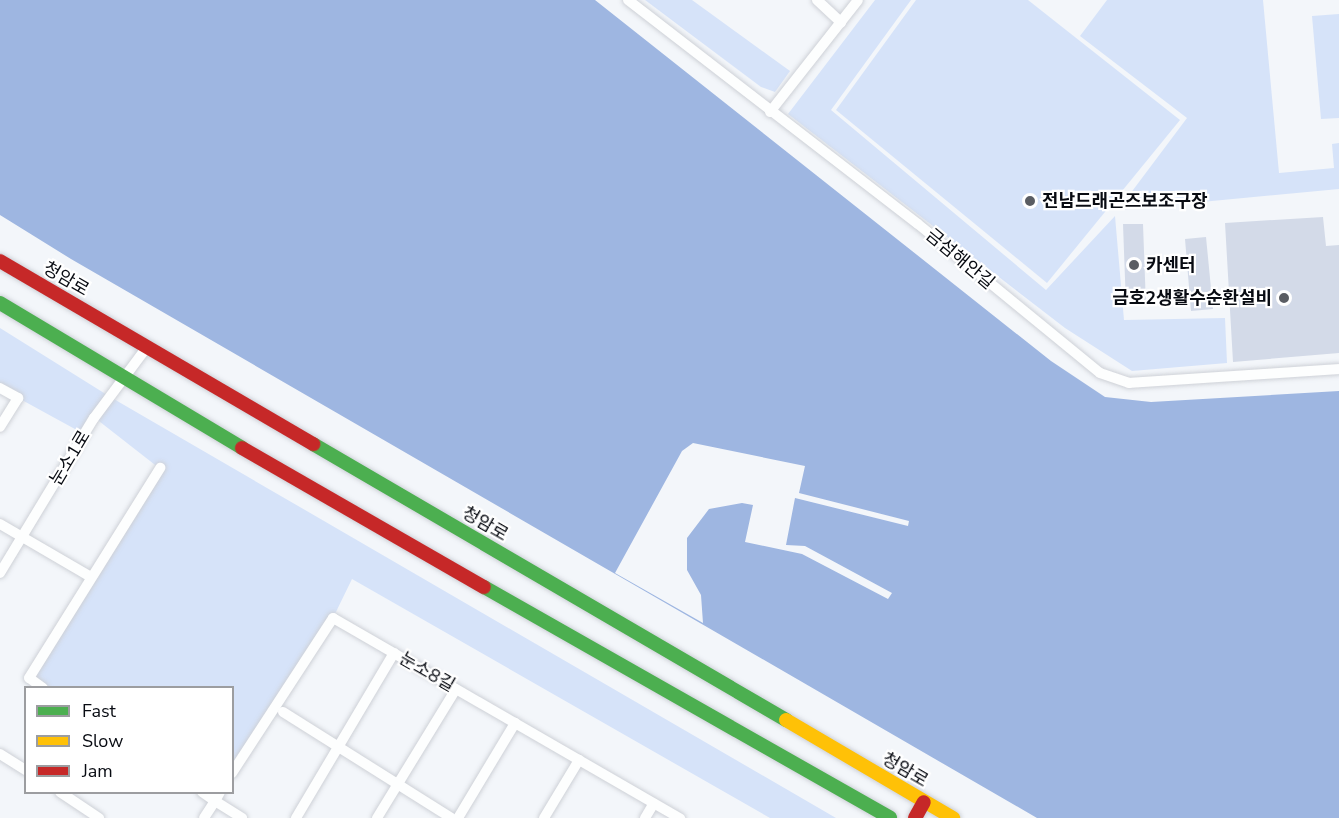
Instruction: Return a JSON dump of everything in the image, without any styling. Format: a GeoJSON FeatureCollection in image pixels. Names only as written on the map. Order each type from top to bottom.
{"type":"FeatureCollection","features":[{"type":"Feature","properties":{"kind":"main road","name":"청암로"},"geometry":{"type":"LineString","coordinates":[[0,261],[952,818]]}},
{"type":"Feature","properties":{"kind":"main road"},"geometry":{"type":"LineString","coordinates":[[0,303],[890,818]]}},
{"type":"Feature","properties":{"kind":"main road"},"geometry":{"type":"LineString","coordinates":[[915,818],[924,802]]}},
{"type":"Feature","properties":{"kind":"street","name":"금섬해안길"},"geometry":{"type":"LineString","coordinates":[[628,0],[770,112],[918,224],[1100,373],[1129,383],[1339,369]]}},
{"type":"Feature","properties":{"kind":"street"},"geometry":{"type":"LineString","coordinates":[[817,0],[841,22]]}},
{"type":"Feature","properties":{"kind":"street"},"geometry":{"type":"LineString","coordinates":[[770,112],[858,0]]}},
{"type":"Feature","properties":{"kind":"street","name":"눈소1로"},"geometry":{"type":"LineString","coordinates":[[0,573],[24,537],[94,418],[127,378],[147,347]]}},
{"type":"Feature","properties":{"kind":"street"},"geometry":{"type":"LineString","coordinates":[[0,388],[18,398],[0,427]]}},
{"type":"Feature","properties":{"kind":"street"},"geometry":{"type":"LineString","coordinates":[[42,686],[29,678],[160,468]]}},
{"type":"Feature","properties":{"kind":"street"},"geometry":{"type":"LineString","coordinates":[[0,524],[92,578]]}},
{"type":"Feature","properties":{"kind":"street","name":"눈소8길"},"geometry":{"type":"LineString","coordinates":[[234,770],[333,618],[680,818]]}},
{"type":"Feature","properties":{"kind":"street"},"geometry":{"type":"LineString","coordinates":[[296,818],[394,653]]}},
{"type":"Feature","properties":{"kind":"street"},"geometry":{"type":"LineString","coordinates":[[377,818],[456,688]]}},
{"type":"Feature","properties":{"kind":"street"},"geometry":{"type":"LineString","coordinates":[[284,712],[451,818]]}},
{"type":"Feature","properties":{"kind":"street"},"geometry":{"type":"LineString","coordinates":[[458,818],[515,723]]}},
{"type":"Feature","properties":{"kind":"street"},"geometry":{"type":"LineString","coordinates":[[0,754],[24,770]]}},
{"type":"Feature","properties":{"kind":"street"},"geometry":{"type":"LineString","coordinates":[[544,818],[579,760]]}},
{"type":"Feature","properties":{"kind":"street"},"geometry":{"type":"LineString","coordinates":[[63,794],[99,818]]}},
{"type":"Feature","properties":{"kind":"street"},"geometry":{"type":"LineString","coordinates":[[204,818],[217,797],[242,818]]}},
{"type":"Feature","properties":{"kind":"street"},"geometry":{"type":"LineString","coordinates":[[645,818],[654,803]]}},
{"type":"Feature","properties":{"kind":"shaded area"},"geometry":{"type":"Polygon","coordinates":[[[645,0],[692,0],[790,71],[775,92],[761,87],[645,0]]]}},
{"type":"Feature","properties":{"kind":"shaded area"},"geometry":{"type":"Polygon","coordinates":[[[875,0],[911,0],[831,110],[1046,290],[1115,216],[1124,320],[1225,318],[1227,363],[1132,371],[1065,328],[788,114],[875,0]]]}},
{"type":"Feature","properties":{"kind":"shaded area","name":"전남드래곤즈보조구장"},"geometry":{"type":"Polygon","coordinates":[[[916,0],[1028,0],[1180,120],[1047,283],[836,110],[916,0]]]}},
{"type":"Feature","properties":{"kind":"shaded area"},"geometry":{"type":"Polygon","coordinates":[[[1107,0],[1263,0],[1279,173],[1334,168],[1332,144],[1339,143],[1339,189],[1118,210],[1187,118],[1080,36],[1107,0]]]}},
{"type":"Feature","properties":{"kind":"shaded area"},"geometry":{"type":"Polygon","coordinates":[[[1339,14],[1339,118],[1321,119],[1312,16],[1339,14]]]}},
{"type":"Feature","properties":{"kind":"shaded area"},"geometry":{"type":"Polygon","coordinates":[[[0,328],[112,398],[836,818],[770,818],[352,579],[333,618],[234,771],[234,686],[41,686],[29,678],[159,468],[95,418],[84,434],[0,388],[0,328]]]}},
{"type":"Feature","properties":{"kind":"water"},"geometry":{"type":"Polygon","coordinates":[[[0,0],[595,0],[1051,361],[1105,397],[1151,402],[1339,391],[1339,818],[1037,818],[71,259],[0,215],[0,0]]]}},
{"type":"Feature","properties":{"kind":"pier"},"geometry":{"type":"Polygon","coordinates":[[[693,443],[805,466],[799,493],[909,521],[908,526],[795,498],[786,545],[805,546],[892,593],[888,599],[802,554],[745,542],[753,505],[742,503],[709,509],[687,538],[687,570],[701,595],[703,623],[615,573],[682,451],[693,443]]]}},
{"type":"Feature","properties":{"kind":"building","name":"금호2생활수순환설비"},"geometry":{"type":"Polygon","coordinates":[[[1323,217],[1326,246],[1339,245],[1339,353],[1233,362],[1225,223],[1323,217]]]}},
{"type":"Feature","properties":{"kind":"building","name":"카센터"},"geometry":{"type":"Polygon","coordinates":[[[1123,224],[1143,224],[1146,306],[1126,306],[1123,224]]]}},
{"type":"Feature","properties":{"kind":"building"},"geometry":{"type":"Polygon","coordinates":[[[1206,237],[1213,309],[1191,311],[1185,239],[1206,237]]]}},
{"type":"Feature","properties":{"kind":"traffic: fast"},"geometry":{"type":"LineString","coordinates":[[0,303],[242,448]]}},
{"type":"Feature","properties":{"kind":"traffic: fast"},"geometry":{"type":"LineString","coordinates":[[313,444],[786,720]]}},
{"type":"Feature","properties":{"kind":"traffic: fast"},"geometry":{"type":"LineString","coordinates":[[484,587],[890,818]]}},
{"type":"Feature","properties":{"kind":"traffic: slow"},"geometry":{"type":"LineString","coordinates":[[786,720],[953,818]]}},
{"type":"Feature","properties":{"kind":"traffic: jam"},"geometry":{"type":"LineString","coordinates":[[0,261],[313,444]]}},
{"type":"Feature","properties":{"kind":"traffic: jam"},"geometry":{"type":"LineString","coordinates":[[242,448],[484,587]]}},
{"type":"Feature","properties":{"kind":"traffic: jam"},"geometry":{"type":"LineString","coordinates":[[915,818],[924,802]]}},
{"type":"Feature","properties":{"kind":"place","name":"전남드래곤즈보조구장"},"geometry":{"type":"Point","coordinates":[1030,201]}},
{"type":"Feature","properties":{"kind":"place","name":"카센터"},"geometry":{"type":"Point","coordinates":[1134,265]}},
{"type":"Feature","properties":{"kind":"place","name":"금호2생활수순환설비"},"geometry":{"type":"Point","coordinates":[1284,298]}}]}
